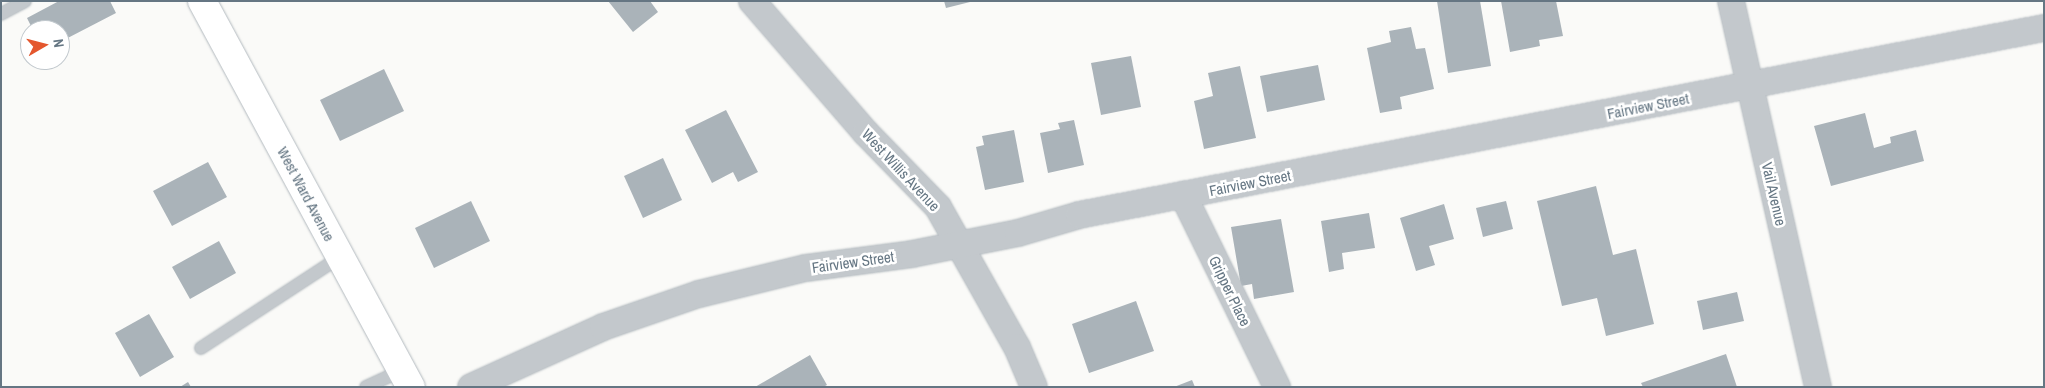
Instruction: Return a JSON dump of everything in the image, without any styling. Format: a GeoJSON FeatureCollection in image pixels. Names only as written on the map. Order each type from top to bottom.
{"type":"FeatureCollection","features":[{"type":"Feature","properties":{"kind":"street","name":"West Ward Avenue"},"geometry":{"type":"LineString","coordinates":[[202,1],[406,378]]}},
{"type":"Feature","properties":{"kind":"street","name":"West Willis Avenue"},"geometry":{"type":"LineString","coordinates":[[752,1],[866,133],[938,206],[1017,347],[1034,387]]}},
{"type":"Feature","properties":{"kind":"street","name":"Vail Avenue"},"geometry":{"type":"LineString","coordinates":[[1731,1],[1818,387]]}},
{"type":"Feature","properties":{"kind":"street","name":"Fairview Street"},"geometry":{"type":"LineString","coordinates":[[471,387],[603,327],[699,294],[806,268],[912,254],[1018,233],[1079,216],[1183,195],[2044,28]]}},
{"type":"Feature","properties":{"kind":"street","name":"Gripper Place"},"geometry":{"type":"LineString","coordinates":[[1183,195],[1277,387]]}},
{"type":"Feature","properties":{"kind":"lane"},"geometry":{"type":"LineString","coordinates":[[1,14],[26,1]]}},
{"type":"Feature","properties":{"kind":"lane"},"geometry":{"type":"LineString","coordinates":[[201,348],[340,257]]}},
{"type":"Feature","properties":{"kind":"lane"},"geometry":{"type":"LineString","coordinates":[[366,387],[406,378]]}},
{"type":"Feature","properties":{"kind":"building"},"geometry":{"type":"Polygon","coordinates":[[[59,1],[110,1],[116,13],[70,37],[70,20],[28,20],[27,18],[59,1]]]}},
{"type":"Feature","properties":{"kind":"building"},"geometry":{"type":"Polygon","coordinates":[[[608,1],[650,1],[658,12],[633,32],[608,1]]]}},
{"type":"Feature","properties":{"kind":"building"},"geometry":{"type":"Polygon","coordinates":[[[944,1],[970,1],[970,2],[946,8],[944,1]]]}},
{"type":"Feature","properties":{"kind":"building"},"geometry":{"type":"Polygon","coordinates":[[[1437,1],[1480,1],[1491,66],[1448,73],[1437,1]]]}},
{"type":"Feature","properties":{"kind":"building"},"geometry":{"type":"Polygon","coordinates":[[[1501,1],[1556,1],[1563,36],[1539,40],[1540,46],[1510,52],[1501,1]]]}},
{"type":"Feature","properties":{"kind":"building"},"geometry":{"type":"Polygon","coordinates":[[[1411,27],[1416,49],[1425,48],[1434,89],[1400,97],[1402,109],[1380,113],[1367,48],[1391,42],[1389,31],[1411,27]]]}},
{"type":"Feature","properties":{"kind":"building"},"geometry":{"type":"Polygon","coordinates":[[[1131,56],[1141,107],[1101,115],[1091,63],[1131,56]]]}},
{"type":"Feature","properties":{"kind":"building"},"geometry":{"type":"Polygon","coordinates":[[[1318,65],[1325,100],[1267,112],[1260,76],[1318,65]]]}},
{"type":"Feature","properties":{"kind":"building"},"geometry":{"type":"Polygon","coordinates":[[[1240,66],[1256,138],[1204,149],[1194,101],[1213,96],[1208,73],[1240,66]]]}},
{"type":"Feature","properties":{"kind":"building"},"geometry":{"type":"Polygon","coordinates":[[[384,69],[404,111],[340,141],[320,100],[384,69]]]}},
{"type":"Feature","properties":{"kind":"building"},"geometry":{"type":"Polygon","coordinates":[[[726,110],[758,172],[738,182],[733,172],[712,183],[685,130],[726,110]]]}},
{"type":"Feature","properties":{"kind":"building"},"geometry":{"type":"Polygon","coordinates":[[[1865,113],[1874,148],[1891,143],[1890,137],[1916,130],[1924,161],[1831,186],[1814,126],[1865,113]]]}},
{"type":"Feature","properties":{"kind":"building"},"geometry":{"type":"Polygon","coordinates":[[[1074,120],[1084,165],[1048,173],[1040,133],[1060,129],[1058,123],[1074,120]]]}},
{"type":"Feature","properties":{"kind":"building"},"geometry":{"type":"Polygon","coordinates":[[[1014,130],[1024,182],[985,190],[976,147],[984,145],[982,136],[1014,130]]]}},
{"type":"Feature","properties":{"kind":"building"},"geometry":{"type":"Polygon","coordinates":[[[663,158],[682,200],[643,218],[624,176],[663,158]]]}},
{"type":"Feature","properties":{"kind":"building"},"geometry":{"type":"Polygon","coordinates":[[[208,162],[227,197],[172,226],[153,191],[208,162]]]}},
{"type":"Feature","properties":{"kind":"building"},"geometry":{"type":"Polygon","coordinates":[[[1596,186],[1613,255],[1636,249],[1654,324],[1606,336],[1597,298],[1562,306],[1537,201],[1596,186]]]}},
{"type":"Feature","properties":{"kind":"building"},"geometry":{"type":"Polygon","coordinates":[[[471,201],[490,241],[434,268],[415,228],[471,201]]]}},
{"type":"Feature","properties":{"kind":"building"},"geometry":{"type":"Polygon","coordinates":[[[1506,201],[1513,229],[1483,237],[1476,208],[1506,201]]]}},
{"type":"Feature","properties":{"kind":"building"},"geometry":{"type":"Polygon","coordinates":[[[1444,204],[1454,239],[1429,246],[1435,265],[1416,271],[1400,218],[1444,204]]]}},
{"type":"Feature","properties":{"kind":"building"},"geometry":{"type":"Polygon","coordinates":[[[1369,213],[1375,248],[1342,253],[1344,269],[1329,272],[1321,221],[1369,213]]]}},
{"type":"Feature","properties":{"kind":"building"},"geometry":{"type":"Polygon","coordinates":[[[1281,219],[1294,292],[1254,299],[1252,284],[1241,286],[1231,227],[1281,219]]]}},
{"type":"Feature","properties":{"kind":"building"},"geometry":{"type":"Polygon","coordinates":[[[219,241],[236,273],[190,299],[172,267],[219,241]]]}},
{"type":"Feature","properties":{"kind":"building"},"geometry":{"type":"Polygon","coordinates":[[[1737,292],[1744,321],[1703,330],[1697,301],[1737,292]]]}},
{"type":"Feature","properties":{"kind":"building"},"geometry":{"type":"Polygon","coordinates":[[[1136,301],[1154,351],[1089,373],[1072,324],[1136,301]]]}},
{"type":"Feature","properties":{"kind":"building"},"geometry":{"type":"Polygon","coordinates":[[[149,314],[174,357],[140,377],[115,333],[149,314]]]}},
{"type":"Feature","properties":{"kind":"building"},"geometry":{"type":"Polygon","coordinates":[[[1726,354],[1737,387],[1643,387],[1641,383],[1726,354]]]}},
{"type":"Feature","properties":{"kind":"building"},"geometry":{"type":"Polygon","coordinates":[[[810,355],[827,385],[823,387],[755,387],[810,355]]]}},
{"type":"Feature","properties":{"kind":"building"},"geometry":{"type":"Polygon","coordinates":[[[1192,380],[1195,387],[1174,387],[1192,380]]]}},
{"type":"Feature","properties":{"kind":"building"},"geometry":{"type":"Polygon","coordinates":[[[188,382],[191,387],[180,387],[188,382]]]}}]}
